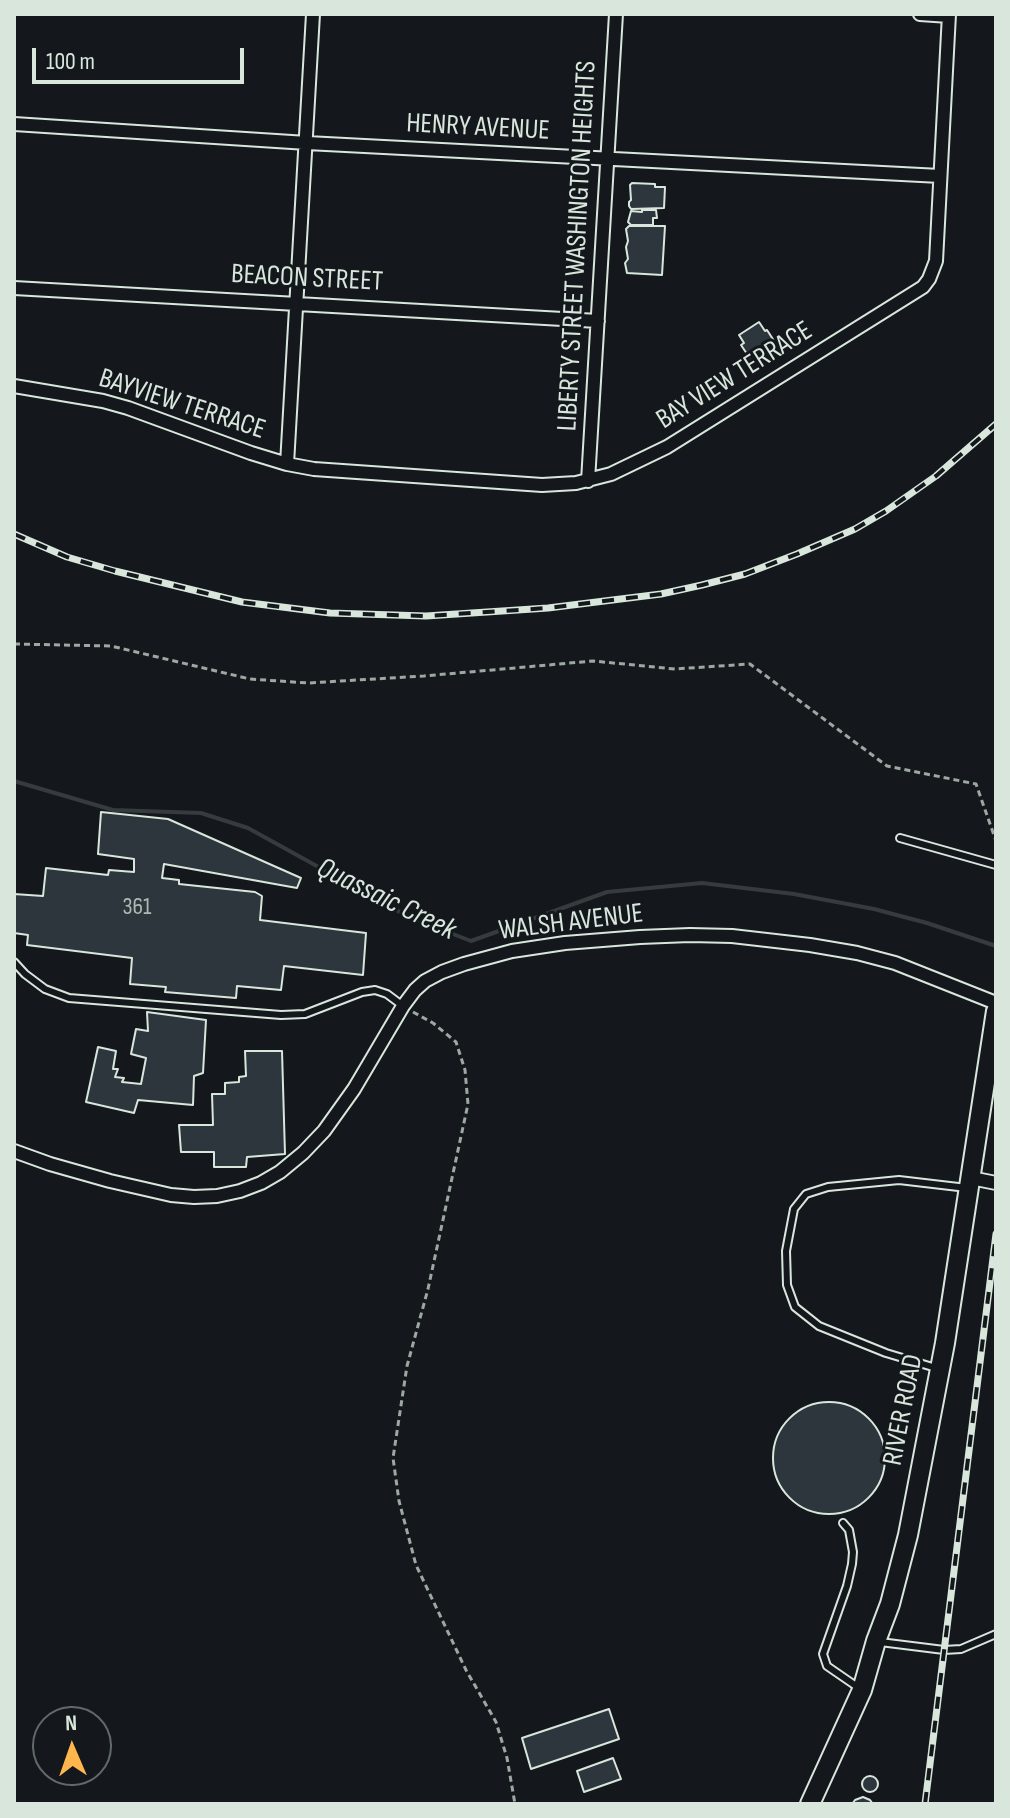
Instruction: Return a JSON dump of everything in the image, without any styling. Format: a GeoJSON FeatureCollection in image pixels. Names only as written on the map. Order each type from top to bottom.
{"type":"FeatureCollection","features":[{"type":"Feature","properties":{"kind":"street"},"geometry":{"type":"LineString","coordinates":[[287,464],[313,14]]}},
{"type":"Feature","properties":{"kind":"street","name":"LIBERTY STREET WASHINGTON HEIGHTS"},"geometry":{"type":"LineString","coordinates":[[588,481],[616,14]]}},
{"type":"Feature","properties":{"kind":"street"},"geometry":{"type":"LineString","coordinates":[[920,14],[949,15]]}},
{"type":"Feature","properties":{"kind":"street","name":"BAY VIEW TERRACE"},"geometry":{"type":"LineString","coordinates":[[287,464],[314,469],[542,485],[588,481],[611,474],[667,447],[923,287],[936,261],[949,15]]}},
{"type":"Feature","properties":{"kind":"street","name":"HENRY AVENUE"},"geometry":{"type":"LineString","coordinates":[[14,124],[307,143],[940,176]]}},
{"type":"Feature","properties":{"kind":"street","name":"BEACON STREET"},"geometry":{"type":"LineString","coordinates":[[14,288],[598,321]]}},
{"type":"Feature","properties":{"kind":"street","name":"BAYVIEW TERRACE"},"geometry":{"type":"LineString","coordinates":[[14,386],[115,404],[287,464]]}},
{"type":"Feature","properties":{"kind":"street","name":"WALSH AVENUE"},"geometry":{"type":"LineString","coordinates":[[14,1151],[110,1181],[171,1195],[217,1196],[240,1191],[280,1172],[324,1131],[354,1089],[403,1006],[425,981],[464,964],[512,951],[565,943],[690,935],[746,938],[857,953],[895,963],[996,1003]]}},
{"type":"Feature","properties":{"kind":"street","name":"RIVER ROAD"},"geometry":{"type":"LineString","coordinates":[[810,1804],[862,1690],[908,1535],[940,1369],[996,1011]]}},
{"type":"Feature","properties":{"kind":"street"},"geometry":{"type":"LineString","coordinates":[[970,1183],[996,1183]]}},
{"type":"Feature","properties":{"kind":"lane"},"geometry":{"type":"LineString","coordinates":[[900,838],[996,865]]}},
{"type":"Feature","properties":{"kind":"lane"},"geometry":{"type":"LineString","coordinates":[[14,962],[45,989],[69,998],[281,1015],[305,1014],[375,990],[387,994],[403,1006]]}},
{"type":"Feature","properties":{"kind":"lane"},"geometry":{"type":"LineString","coordinates":[[940,1369],[886,1353],[819,1326],[795,1307],[787,1285],[786,1251],[794,1209],[806,1194],[828,1187],[899,1180],[970,1183]]}},
{"type":"Feature","properties":{"kind":"lane"},"geometry":{"type":"LineString","coordinates":[[843,1523],[849,1530],[852,1564],[823,1654],[827,1666],[862,1690]]}},
{"type":"Feature","properties":{"kind":"lane"},"geometry":{"type":"LineString","coordinates":[[876,1641],[944,1650],[971,1646],[996,1634]]}},
{"type":"Feature","properties":{"kind":"path"},"geometry":{"type":"LineString","coordinates":[[14,644],[111,646],[250,679],[308,683],[593,661],[675,669],[750,664],[887,766],[976,784],[996,841]]}},
{"type":"Feature","properties":{"kind":"path"},"geometry":{"type":"LineString","coordinates":[[403,1006],[433,1023],[456,1042],[465,1070],[468,1104],[428,1289],[407,1366],[393,1458],[399,1501],[416,1565],[466,1670],[496,1722],[507,1758],[515,1804]]}},
{"type":"Feature","properties":{"kind":"building"},"geometry":{"type":"Polygon","coordinates":[[[632,183],[665,187],[664,208],[631,209],[632,183]]]}},
{"type":"Feature","properties":{"kind":"building"},"geometry":{"type":"Polygon","coordinates":[[[656,210],[657,218],[653,218],[653,225],[631,225],[628,222],[631,211],[656,210]]]}},
{"type":"Feature","properties":{"kind":"building"},"geometry":{"type":"Polygon","coordinates":[[[629,226],[665,226],[662,275],[627,273],[626,229],[629,226]]]}},
{"type":"Feature","properties":{"kind":"building"},"geometry":{"type":"Polygon","coordinates":[[[759,322],[778,347],[753,363],[741,345],[744,343],[739,335],[759,322]]]}},
{"type":"Feature","properties":{"kind":"building"},"geometry":{"type":"Polygon","coordinates":[[[101,812],[168,819],[301,878],[297,888],[164,864],[162,878],[179,880],[179,884],[255,892],[262,896],[260,920],[366,933],[363,975],[284,966],[281,990],[237,986],[236,998],[165,992],[166,987],[130,984],[132,958],[27,945],[28,935],[14,933],[14,894],[43,896],[46,868],[108,875],[109,870],[134,872],[134,859],[98,854],[101,812]]]}},
{"type":"Feature","properties":{"kind":"building"},"geometry":{"type":"Polygon","coordinates":[[[147,1012],[206,1020],[203,1073],[194,1076],[193,1105],[138,1100],[134,1113],[86,1102],[98,1047],[116,1051],[113,1069],[118,1069],[115,1077],[124,1078],[122,1082],[141,1084],[146,1058],[131,1054],[136,1029],[148,1031],[147,1012]]]}},
{"type":"Feature","properties":{"kind":"building"},"geometry":{"type":"Polygon","coordinates":[[[245,1051],[282,1051],[285,1154],[247,1157],[246,1167],[214,1167],[214,1152],[181,1152],[179,1125],[213,1125],[212,1094],[225,1094],[225,1083],[239,1082],[239,1077],[246,1076],[245,1051]]]}},
{"type":"Feature","properties":{"kind":"building"},"geometry":{"type":"Polygon","coordinates":[[[829,1402],[850,1407],[868,1419],[880,1437],[885,1458],[880,1479],[868,1497],[850,1509],[829,1514],[808,1509],[790,1497],[778,1479],[773,1458],[778,1437],[790,1419],[808,1407],[829,1402]]]}},
{"type":"Feature","properties":{"kind":"building"},"geometry":{"type":"Polygon","coordinates":[[[609,1709],[619,1739],[531,1769],[522,1738],[609,1709]]]}},
{"type":"Feature","properties":{"kind":"building"},"geometry":{"type":"Polygon","coordinates":[[[613,1758],[621,1779],[584,1792],[577,1771],[613,1758]]]}},
{"type":"Feature","properties":{"kind":"building"},"geometry":{"type":"Polygon","coordinates":[[[870,1776],[876,1778],[876,1790],[870,1792],[864,1790],[862,1784],[864,1778],[870,1776]]]}},
{"type":"Feature","properties":{"kind":"building"},"geometry":{"type":"Polygon","coordinates":[[[863,1797],[873,1804],[852,1804],[855,1800],[863,1797]]]}},
{"type":"Feature","properties":{"kind":"waterway","name":"Quassaic Creek"},"geometry":{"type":"LineString","coordinates":[[14,781],[113,810],[201,813],[248,828],[409,917],[471,941],[607,892],[702,883],[794,894],[874,909],[996,946]]}},
{"type":"Feature","properties":{"kind":"railway"},"geometry":{"type":"LineString","coordinates":[[14,534],[67,557],[242,602],[330,613],[426,616],[548,608],[661,594],[745,574],[797,554],[855,529],[886,511],[936,476],[996,424]]}},
{"type":"Feature","properties":{"kind":"railway"},"geometry":{"type":"LineString","coordinates":[[925,1804],[996,1234]]}}]}
